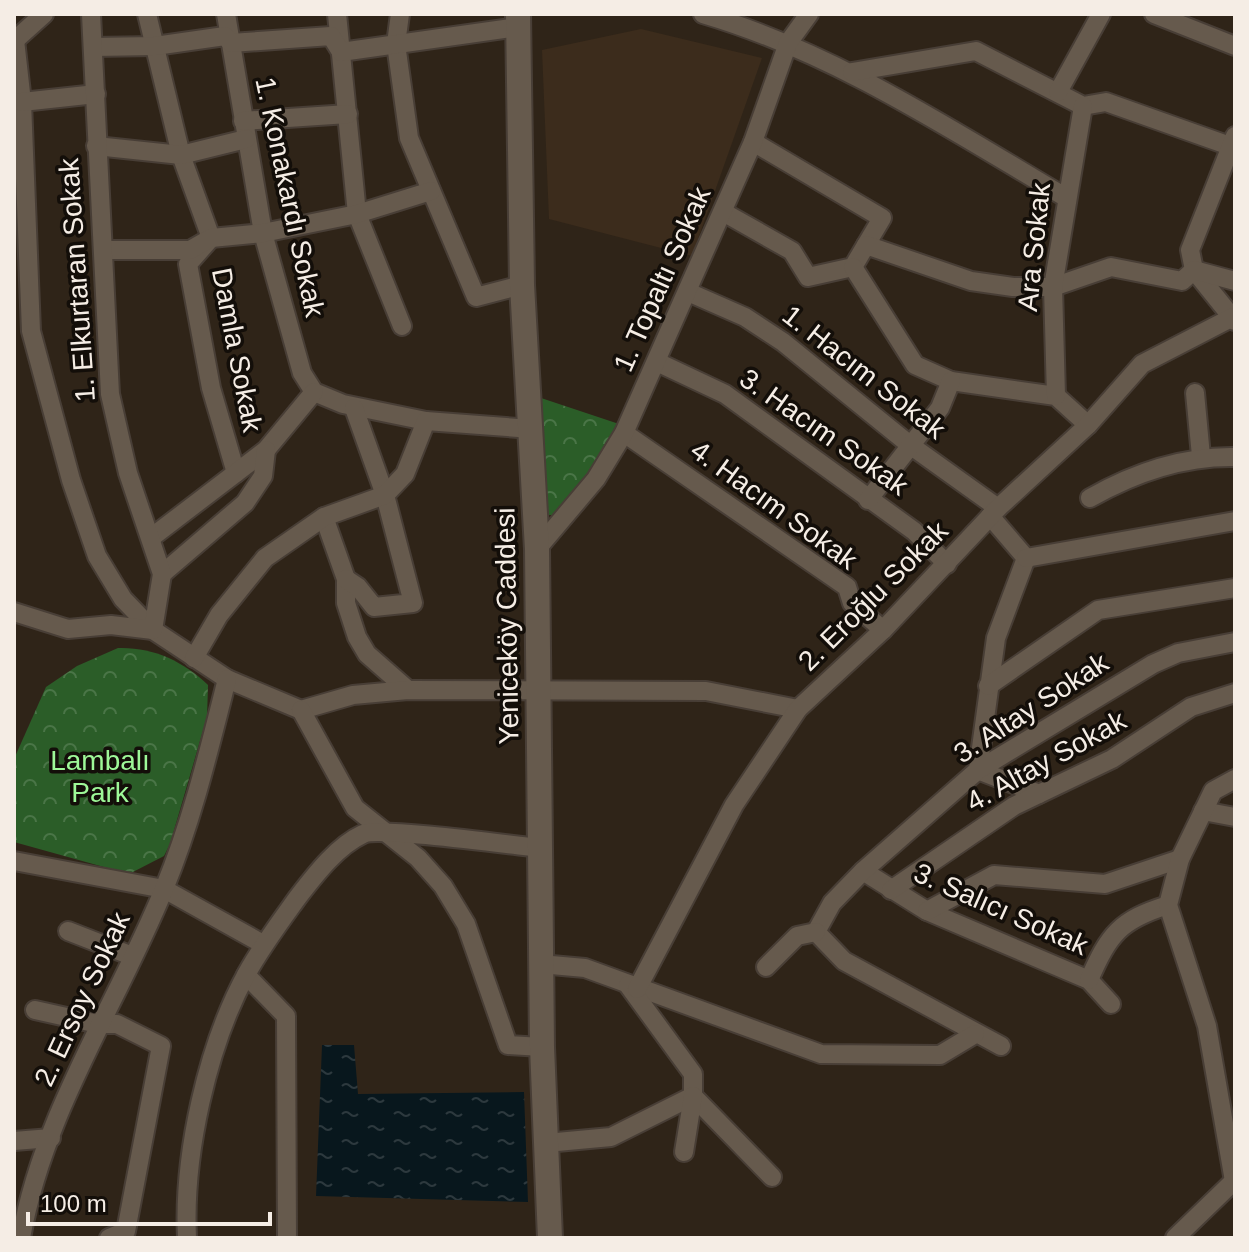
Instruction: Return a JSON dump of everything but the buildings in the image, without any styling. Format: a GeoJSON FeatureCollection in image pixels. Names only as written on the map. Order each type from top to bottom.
{"type":"FeatureCollection","features":[{"type":"Feature","properties":{"kind":"street"},"geometry":{"type":"LineString","coordinates":[[44,14],[14,40],[22,102],[31,331],[71,480],[97,556],[123,599],[153,630],[227,679],[301,710],[355,808],[418,858],[443,886],[466,924],[508,1045],[542,1047]]}},
{"type":"Feature","properties":{"kind":"street","name":"1. Elkurtaran Sokak"},"geometry":{"type":"LineString","coordinates":[[91,14],[110,394],[128,473],[162,574],[153,630]]}},
{"type":"Feature","properties":{"kind":"street","name":"Damla Sokak"},"geometry":{"type":"LineString","coordinates":[[147,14],[181,155],[211,238],[188,264],[211,388],[236,473]]}},
{"type":"Feature","properties":{"kind":"street","name":"1. Konakardı Sokak"},"geometry":{"type":"LineString","coordinates":[[226,14],[263,233],[302,373],[314,392]]}},
{"type":"Feature","properties":{"kind":"street"},"geometry":{"type":"LineString","coordinates":[[337,14],[357,214],[402,326]]}},
{"type":"Feature","properties":{"kind":"street"},"geometry":{"type":"LineString","coordinates":[[400,14],[396,44],[409,138],[476,297],[522,285]]}},
{"type":"Feature","properties":{"kind":"street"},"geometry":{"type":"LineString","coordinates":[[703,14],[788,43],[852,72],[1065,197]]}},
{"type":"Feature","properties":{"kind":"street","name":"1. Topaltı Sokak"},"geometry":{"type":"LineString","coordinates":[[537,549],[596,479],[624,433],[753,142],[788,43],[809,14]]}},
{"type":"Feature","properties":{"kind":"street"},"geometry":{"type":"LineString","coordinates":[[1058,92],[1101,14]]}},
{"type":"Feature","properties":{"kind":"street"},"geometry":{"type":"LineString","coordinates":[[1154,14],[1235,46]]}},
{"type":"Feature","properties":{"kind":"street"},"geometry":{"type":"LineString","coordinates":[[341,52],[518,20]]}},
{"type":"Feature","properties":{"kind":"street","name":"Yeniceköy Caddesi"},"geometry":{"type":"LineString","coordinates":[[518,20],[522,285],[537,549],[540,964],[550,1238]]}},
{"type":"Feature","properties":{"kind":"street"},"geometry":{"type":"LineString","coordinates":[[93,47],[155,46],[225,36],[231,43],[331,36],[341,52]]}},
{"type":"Feature","properties":{"kind":"street"},"geometry":{"type":"LineString","coordinates":[[852,72],[976,51],[1083,106],[1106,102],[1232,141],[1190,250],[1194,270],[1234,319]]}},
{"type":"Feature","properties":{"kind":"street"},"geometry":{"type":"LineString","coordinates":[[22,102],[96,94]]}},
{"type":"Feature","properties":{"kind":"street","name":"Ara Sokak"},"geometry":{"type":"LineString","coordinates":[[1056,396],[1053,287],[1065,197],[1083,106]]}},
{"type":"Feature","properties":{"kind":"street"},"geometry":{"type":"LineString","coordinates":[[96,146],[181,155],[245,130],[348,114]]}},
{"type":"Feature","properties":{"kind":"street"},"geometry":{"type":"LineString","coordinates":[[723,212],[792,251],[808,277],[853,267],[882,218],[753,142]]}},
{"type":"Feature","properties":{"kind":"street"},"geometry":{"type":"LineString","coordinates":[[103,250],[190,250],[211,238],[263,233],[357,214],[431,191]]}},
{"type":"Feature","properties":{"kind":"street"},"geometry":{"type":"LineString","coordinates":[[866,245],[971,281],[1013,287],[1053,287],[1111,267],[1182,281],[1194,270]]}},
{"type":"Feature","properties":{"kind":"street"},"geometry":{"type":"LineString","coordinates":[[853,267],[915,365],[951,381],[1056,396],[1088,425]]}},
{"type":"Feature","properties":{"kind":"street"},"geometry":{"type":"LineString","coordinates":[[1194,270],[1235,281]]}},
{"type":"Feature","properties":{"kind":"street","name":"1. Hacım Sokak"},"geometry":{"type":"LineString","coordinates":[[688,292],[745,317],[783,342],[994,512],[1026,558]]}},
{"type":"Feature","properties":{"kind":"street","name":"2. Eroğlu Sokak"},"geometry":{"type":"LineString","coordinates":[[632,987],[734,805],[798,709],[883,630],[994,512],[1088,425],[1142,364],[1234,319]]}},
{"type":"Feature","properties":{"kind":"street","name":"3. Hacım Sokak"},"geometry":{"type":"LineString","coordinates":[[657,362],[725,394],[914,531],[947,564]]}},
{"type":"Feature","properties":{"kind":"street"},"geometry":{"type":"LineString","coordinates":[[868,500],[940,408],[951,381]]}},
{"type":"Feature","properties":{"kind":"street"},"geometry":{"type":"LineString","coordinates":[[152,537],[266,450],[314,392],[354,408],[426,421],[532,429]]}},
{"type":"Feature","properties":{"kind":"street"},"geometry":{"type":"LineString","coordinates":[[1195,393],[1201,456]]}},
{"type":"Feature","properties":{"kind":"street"},"geometry":{"type":"LineString","coordinates":[[346,579],[358,587],[374,607],[413,603],[385,495],[354,408]]}},
{"type":"Feature","properties":{"kind":"street"},"geometry":{"type":"LineString","coordinates":[[194,658],[219,615],[265,558],[324,517],[385,495],[405,474],[426,421]]}},
{"type":"Feature","properties":{"kind":"street","name":"4. Hacım Sokak"},"geometry":{"type":"LineString","coordinates":[[624,433],[847,587],[852,603],[883,630]]}},
{"type":"Feature","properties":{"kind":"street"},"geometry":{"type":"LineString","coordinates":[[162,574],[245,503],[263,476],[266,450]]}},
{"type":"Feature","properties":{"kind":"street"},"geometry":{"type":"LineString","coordinates":[[1090,498],[1121,480],[1201,456],[1235,457]]}},
{"type":"Feature","properties":{"kind":"street"},"geometry":{"type":"LineString","coordinates":[[324,517],[346,579],[346,603],[357,637],[367,654],[408,690]]}},
{"type":"Feature","properties":{"kind":"street"},"geometry":{"type":"LineString","coordinates":[[1039,794],[978,770],[996,638],[1026,558],[1235,521]]}},
{"type":"Feature","properties":{"kind":"street"},"geometry":{"type":"LineString","coordinates":[[988,686],[1098,610],[1235,588]]}},
{"type":"Feature","properties":{"kind":"street"},"geometry":{"type":"LineString","coordinates":[[14,612],[68,629],[111,625],[153,630]]}},
{"type":"Feature","properties":{"kind":"street","name":"3. Altay Sokak"},"geometry":{"type":"LineString","coordinates":[[816,932],[832,903],[863,871],[978,770],[1153,664],[1178,653],[1235,642]]}},
{"type":"Feature","properties":{"kind":"street","name":"2. Ersoy Sokak"},"geometry":{"type":"LineString","coordinates":[[21,1238],[27,1207],[51,1138],[98,1024],[164,889],[200,786],[227,679]]}},
{"type":"Feature","properties":{"kind":"street"},"geometry":{"type":"LineString","coordinates":[[301,710],[353,695],[408,690],[706,691],[798,709]]}},
{"type":"Feature","properties":{"kind":"street","name":"4. Altay Sokak"},"geometry":{"type":"LineString","coordinates":[[891,890],[1014,806],[1112,759],[1191,707],[1235,693]]}},
{"type":"Feature","properties":{"kind":"street"},"geometry":{"type":"LineString","coordinates":[[1175,1238],[1235,1181],[1207,1026],[1168,905],[1180,859],[1213,791],[1235,779]]}},
{"type":"Feature","properties":{"kind":"street"},"geometry":{"type":"LineString","coordinates":[[1203,811],[1235,817]]}},
{"type":"Feature","properties":{"kind":"street"},"geometry":{"type":"LineString","coordinates":[[187,1238],[186,1213],[195,1131],[229,1011],[263,944],[306,887],[340,850],[365,833],[539,848]]}},
{"type":"Feature","properties":{"kind":"street"},"geometry":{"type":"LineString","coordinates":[[927,911],[994,875],[1105,884],[1180,859]]}},
{"type":"Feature","properties":{"kind":"street"},"geometry":{"type":"LineString","coordinates":[[14,861],[164,889],[263,944]]}},
{"type":"Feature","properties":{"kind":"street","name":"3. Salıcı Sokak"},"geometry":{"type":"LineString","coordinates":[[863,871],[927,911],[1089,980],[1111,1004]]}},
{"type":"Feature","properties":{"kind":"street"},"geometry":{"type":"LineString","coordinates":[[1089,980],[1107,940],[1135,915],[1168,905]]}},
{"type":"Feature","properties":{"kind":"street"},"geometry":{"type":"LineString","coordinates":[[68,931],[132,956]]}},
{"type":"Feature","properties":{"kind":"street"},"geometry":{"type":"LineString","coordinates":[[766,967],[797,936],[816,932],[844,961],[1001,1046]]}},
{"type":"Feature","properties":{"kind":"street"},"geometry":{"type":"LineString","coordinates":[[540,964],[585,968],[821,1054],[940,1055],[975,1034]]}},
{"type":"Feature","properties":{"kind":"street"},"geometry":{"type":"LineString","coordinates":[[246,975],[286,1016],[287,1238]]}},
{"type":"Feature","properties":{"kind":"street"},"geometry":{"type":"LineString","coordinates":[[632,987],[693,1074],[693,1096],[684,1152]]}},
{"type":"Feature","properties":{"kind":"street"},"geometry":{"type":"LineString","coordinates":[[35,1010],[98,1024],[117,1024],[161,1046],[126,1231],[109,1238]]}},
{"type":"Feature","properties":{"kind":"street"},"geometry":{"type":"LineString","coordinates":[[546,1143],[611,1137],[693,1096]]}},
{"type":"Feature","properties":{"kind":"street"},"geometry":{"type":"LineString","coordinates":[[693,1096],[772,1177]]}},
{"type":"Feature","properties":{"kind":"street"},"geometry":{"type":"LineString","coordinates":[[14,1141],[51,1138]]}},
{"type":"Feature","properties":{"kind":"shaded area"},"geometry":{"type":"Polygon","coordinates":[[[641,29],[762,58],[692,256],[549,219],[542,50],[641,29]]]}},
{"type":"Feature","properties":{"kind":"green space"},"geometry":{"type":"Polygon","coordinates":[[[541,398],[619,424],[596,469],[553,515],[542,515],[541,398]]]}},
{"type":"Feature","properties":{"kind":"green space","name":"Lambalı Park"},"geometry":{"type":"Polygon","coordinates":[[[118,648],[143,650],[167,657],[208,685],[207,717],[170,844],[164,856],[129,874],[14,842],[14,759],[46,687],[77,666],[118,648]]]}},
{"type":"Feature","properties":{"kind":"water"},"geometry":{"type":"Polygon","coordinates":[[[322,1045],[354,1045],[358,1094],[524,1092],[528,1202],[316,1196],[322,1045]]]}}]}
